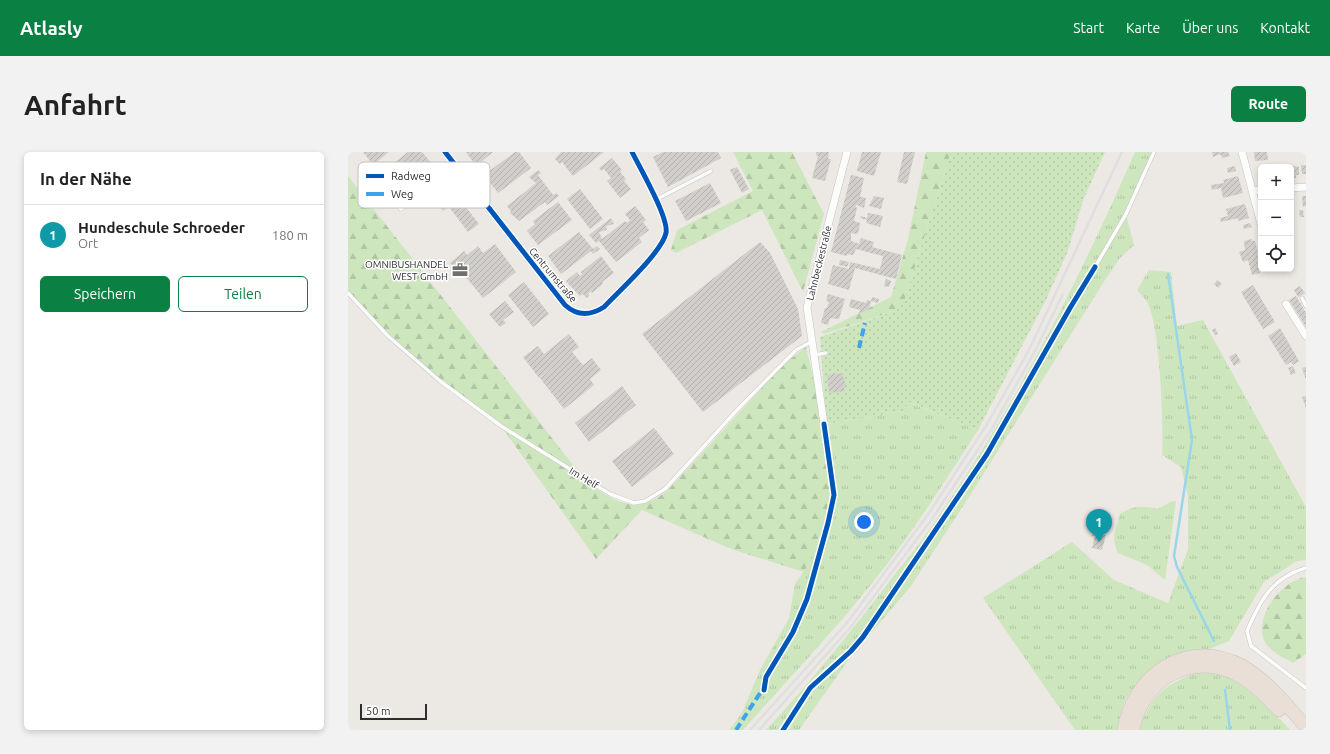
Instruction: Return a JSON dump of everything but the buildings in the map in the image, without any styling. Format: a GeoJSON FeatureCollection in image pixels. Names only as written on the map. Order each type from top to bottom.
{"type":"FeatureCollection","features":[{"type":"Feature","properties":{"kind":"highway"},"geometry":{"type":"LineString","coordinates":[[1124,730],[1126,717],[1132,701],[1139,689],[1149,679],[1173,662],[1201,656],[1230,661],[1254,674],[1280,698],[1306,727]]}},
{"type":"Feature","properties":{"kind":"highway"},"geometry":{"type":"LineString","coordinates":[[1133,730],[1139,707],[1155,685],[1177,671],[1189,667],[1203,666],[1227,670],[1248,682],[1273,704],[1298,730]]}},
{"type":"Feature","properties":{"kind":"street","name":"Centrumstraße"},"geometry":{"type":"LineString","coordinates":[[445,152],[453,162]]}},
{"type":"Feature","properties":{"kind":"street","name":"Centrumstraße"},"geometry":{"type":"LineString","coordinates":[[489,208],[565,306],[572,312],[583,314],[596,312],[604,307],[661,246],[666,232],[664,218],[632,152]]}},
{"type":"Feature","properties":{"kind":"street","name":"Lahnbeckestraße"},"geometry":{"type":"LineString","coordinates":[[824,424],[807,307],[847,152]]}},
{"type":"Feature","properties":{"kind":"street"},"geometry":{"type":"LineString","coordinates":[[1242,152],[1258,212]]}},
{"type":"Feature","properties":{"kind":"street"},"geometry":{"type":"LineString","coordinates":[[1294,188],[1306,187]]}},
{"type":"Feature","properties":{"kind":"street"},"geometry":{"type":"LineString","coordinates":[[1253,191],[1258,190]]}},
{"type":"Feature","properties":{"kind":"street"},"geometry":{"type":"LineString","coordinates":[[1286,304],[1306,336]]}},
{"type":"Feature","properties":{"kind":"lane"},"geometry":{"type":"LineString","coordinates":[[1095,267],[1126,214],[1154,152]]}},
{"type":"Feature","properties":{"kind":"lane"},"geometry":{"type":"LineString","coordinates":[[655,200],[711,171]]}},
{"type":"Feature","properties":{"kind":"lane","name":"Im Helf"},"geometry":{"type":"LineString","coordinates":[[348,293],[388,336],[440,381],[501,426],[610,494],[634,503],[645,501],[665,489],[736,411],[791,355],[812,341]]}},
{"type":"Feature","properties":{"kind":"lane"},"geometry":{"type":"LineString","coordinates":[[1302,298],[1306,306]]}},
{"type":"Feature","properties":{"kind":"lane"},"geometry":{"type":"LineString","coordinates":[[814,355],[826,353]]}},
{"type":"Feature","properties":{"kind":"lane"},"geometry":{"type":"LineString","coordinates":[[1306,568],[1282,580],[1266,592],[1247,630],[1251,646],[1306,688]]}},
{"type":"Feature","properties":{"kind":"green space"},"geometry":{"type":"Polygon","coordinates":[[[733,152],[792,152],[824,214],[803,292],[762,210],[676,253],[671,250],[677,230],[753,191],[733,152]]]}},
{"type":"Feature","properties":{"kind":"green space"},"geometry":{"type":"Polygon","coordinates":[[[926,152],[951,152],[904,302],[894,311],[824,334],[821,332],[891,297],[908,239],[926,152]]]}},
{"type":"Feature","properties":{"kind":"green space"},"geometry":{"type":"Polygon","coordinates":[[[951,152],[1105,152],[1084,198],[1067,253],[1046,300],[978,430],[909,402],[902,411],[826,424],[820,337],[894,311],[904,302],[951,152]]]}},
{"type":"Feature","properties":{"kind":"green space"},"geometry":{"type":"Polygon","coordinates":[[[1135,152],[1152,152],[1124,213],[1127,218],[1134,245],[1120,258],[1105,280],[967,500],[911,586],[849,659],[799,730],[766,730],[815,675],[862,617],[926,535],[965,476],[1019,387],[1069,294],[1135,152]]]}},
{"type":"Feature","properties":{"kind":"green space"},"geometry":{"type":"Polygon","coordinates":[[[348,176],[358,189],[358,208],[373,208],[587,483],[608,496],[626,504],[645,503],[656,499],[667,491],[784,364],[806,347],[826,435],[831,481],[827,522],[820,541],[804,572],[731,549],[642,510],[596,559],[501,426],[440,380],[389,335],[348,292],[348,176]]]}},
{"type":"Feature","properties":{"kind":"green space"},"geometry":{"type":"Polygon","coordinates":[[[1149,270],[1171,272],[1177,326],[1203,320],[1306,507],[1306,560],[1297,561],[1264,582],[1229,641],[1147,674],[1127,697],[1123,706],[1117,730],[1075,730],[983,598],[1072,542],[1114,580],[1168,603],[1188,549],[1188,496],[1181,467],[1162,455],[1162,400],[1155,331],[1147,302],[1137,290],[1149,270]]]}},
{"type":"Feature","properties":{"kind":"green space"},"geometry":{"type":"Polygon","coordinates":[[[908,402],[978,430],[915,526],[857,601],[743,730],[729,730],[742,713],[760,670],[789,618],[795,584],[804,571],[826,526],[829,523],[835,495],[833,467],[826,424],[902,411],[908,402]]]}},
{"type":"Feature","properties":{"kind":"green space"},"geometry":{"type":"Polygon","coordinates":[[[1176,501],[1165,580],[1147,565],[1118,553],[1114,534],[1120,514],[1125,511],[1138,507],[1158,509],[1170,502],[1176,501]]]}},
{"type":"Feature","properties":{"kind":"green space"},"geometry":{"type":"Polygon","coordinates":[[[1306,577],[1306,654],[1293,663],[1266,644],[1262,631],[1263,620],[1272,601],[1280,592],[1288,585],[1306,577]]]}},
{"type":"Feature","properties":{"kind":"green space"},"geometry":{"type":"Polygon","coordinates":[[[1198,672],[1213,673],[1227,677],[1239,683],[1260,699],[1290,730],[1140,730],[1140,725],[1151,704],[1161,692],[1181,679],[1198,672]]]}},
{"type":"Feature","properties":{"kind":"waterway"},"geometry":{"type":"LineString","coordinates":[[1168,274],[1192,440],[1174,556],[1177,567],[1214,641]]}},
{"type":"Feature","properties":{"kind":"waterway"},"geometry":{"type":"LineString","coordinates":[[1225,690],[1230,730]]}},
{"type":"Feature","properties":{"kind":"railway"},"geometry":{"type":"LineString","coordinates":[[750,730],[846,624],[927,516],[986,426],[1029,350],[1122,152]]}},
{"type":"Feature","properties":{"kind":"railway"},"geometry":{"type":"LineString","coordinates":[[759,730],[850,628],[932,519],[991,430],[1034,353],[1063,294]]}},
{"type":"Feature","properties":{"kind":"marked path"},"geometry":{"type":"LineString","coordinates":[[859,348],[865,323]]}},
{"type":"Feature","properties":{"kind":"marked path"},"geometry":{"type":"LineString","coordinates":[[736,730],[764,687]]}},
{"type":"Feature","properties":{"kind":"cycle path"},"geometry":{"type":"LineString","coordinates":[[445,152],[453,162]]}},
{"type":"Feature","properties":{"kind":"cycle path"},"geometry":{"type":"LineString","coordinates":[[489,208],[565,305],[579,313],[584,314],[594,312],[604,307],[649,261],[663,241],[666,233],[666,226],[659,205],[632,152]]}},
{"type":"Feature","properties":{"kind":"cycle path"},"geometry":{"type":"LineString","coordinates":[[783,730],[810,688],[851,651],[863,637],[987,454],[1095,267]]}},
{"type":"Feature","properties":{"kind":"cycle path"},"geometry":{"type":"LineString","coordinates":[[764,690],[766,677],[793,632],[807,599],[828,523],[834,495],[824,424]]}},
{"type":"Feature","properties":{"kind":"place","name":"OMNIBUSHANDEL WEST GmbH"},"geometry":{"type":"Point","coordinates":[460,270]}},
{"type":"Feature","properties":{"kind":"place","name":"Hundeschule Schroeder"},"geometry":{"type":"Point","coordinates":[1099,542]}}]}
